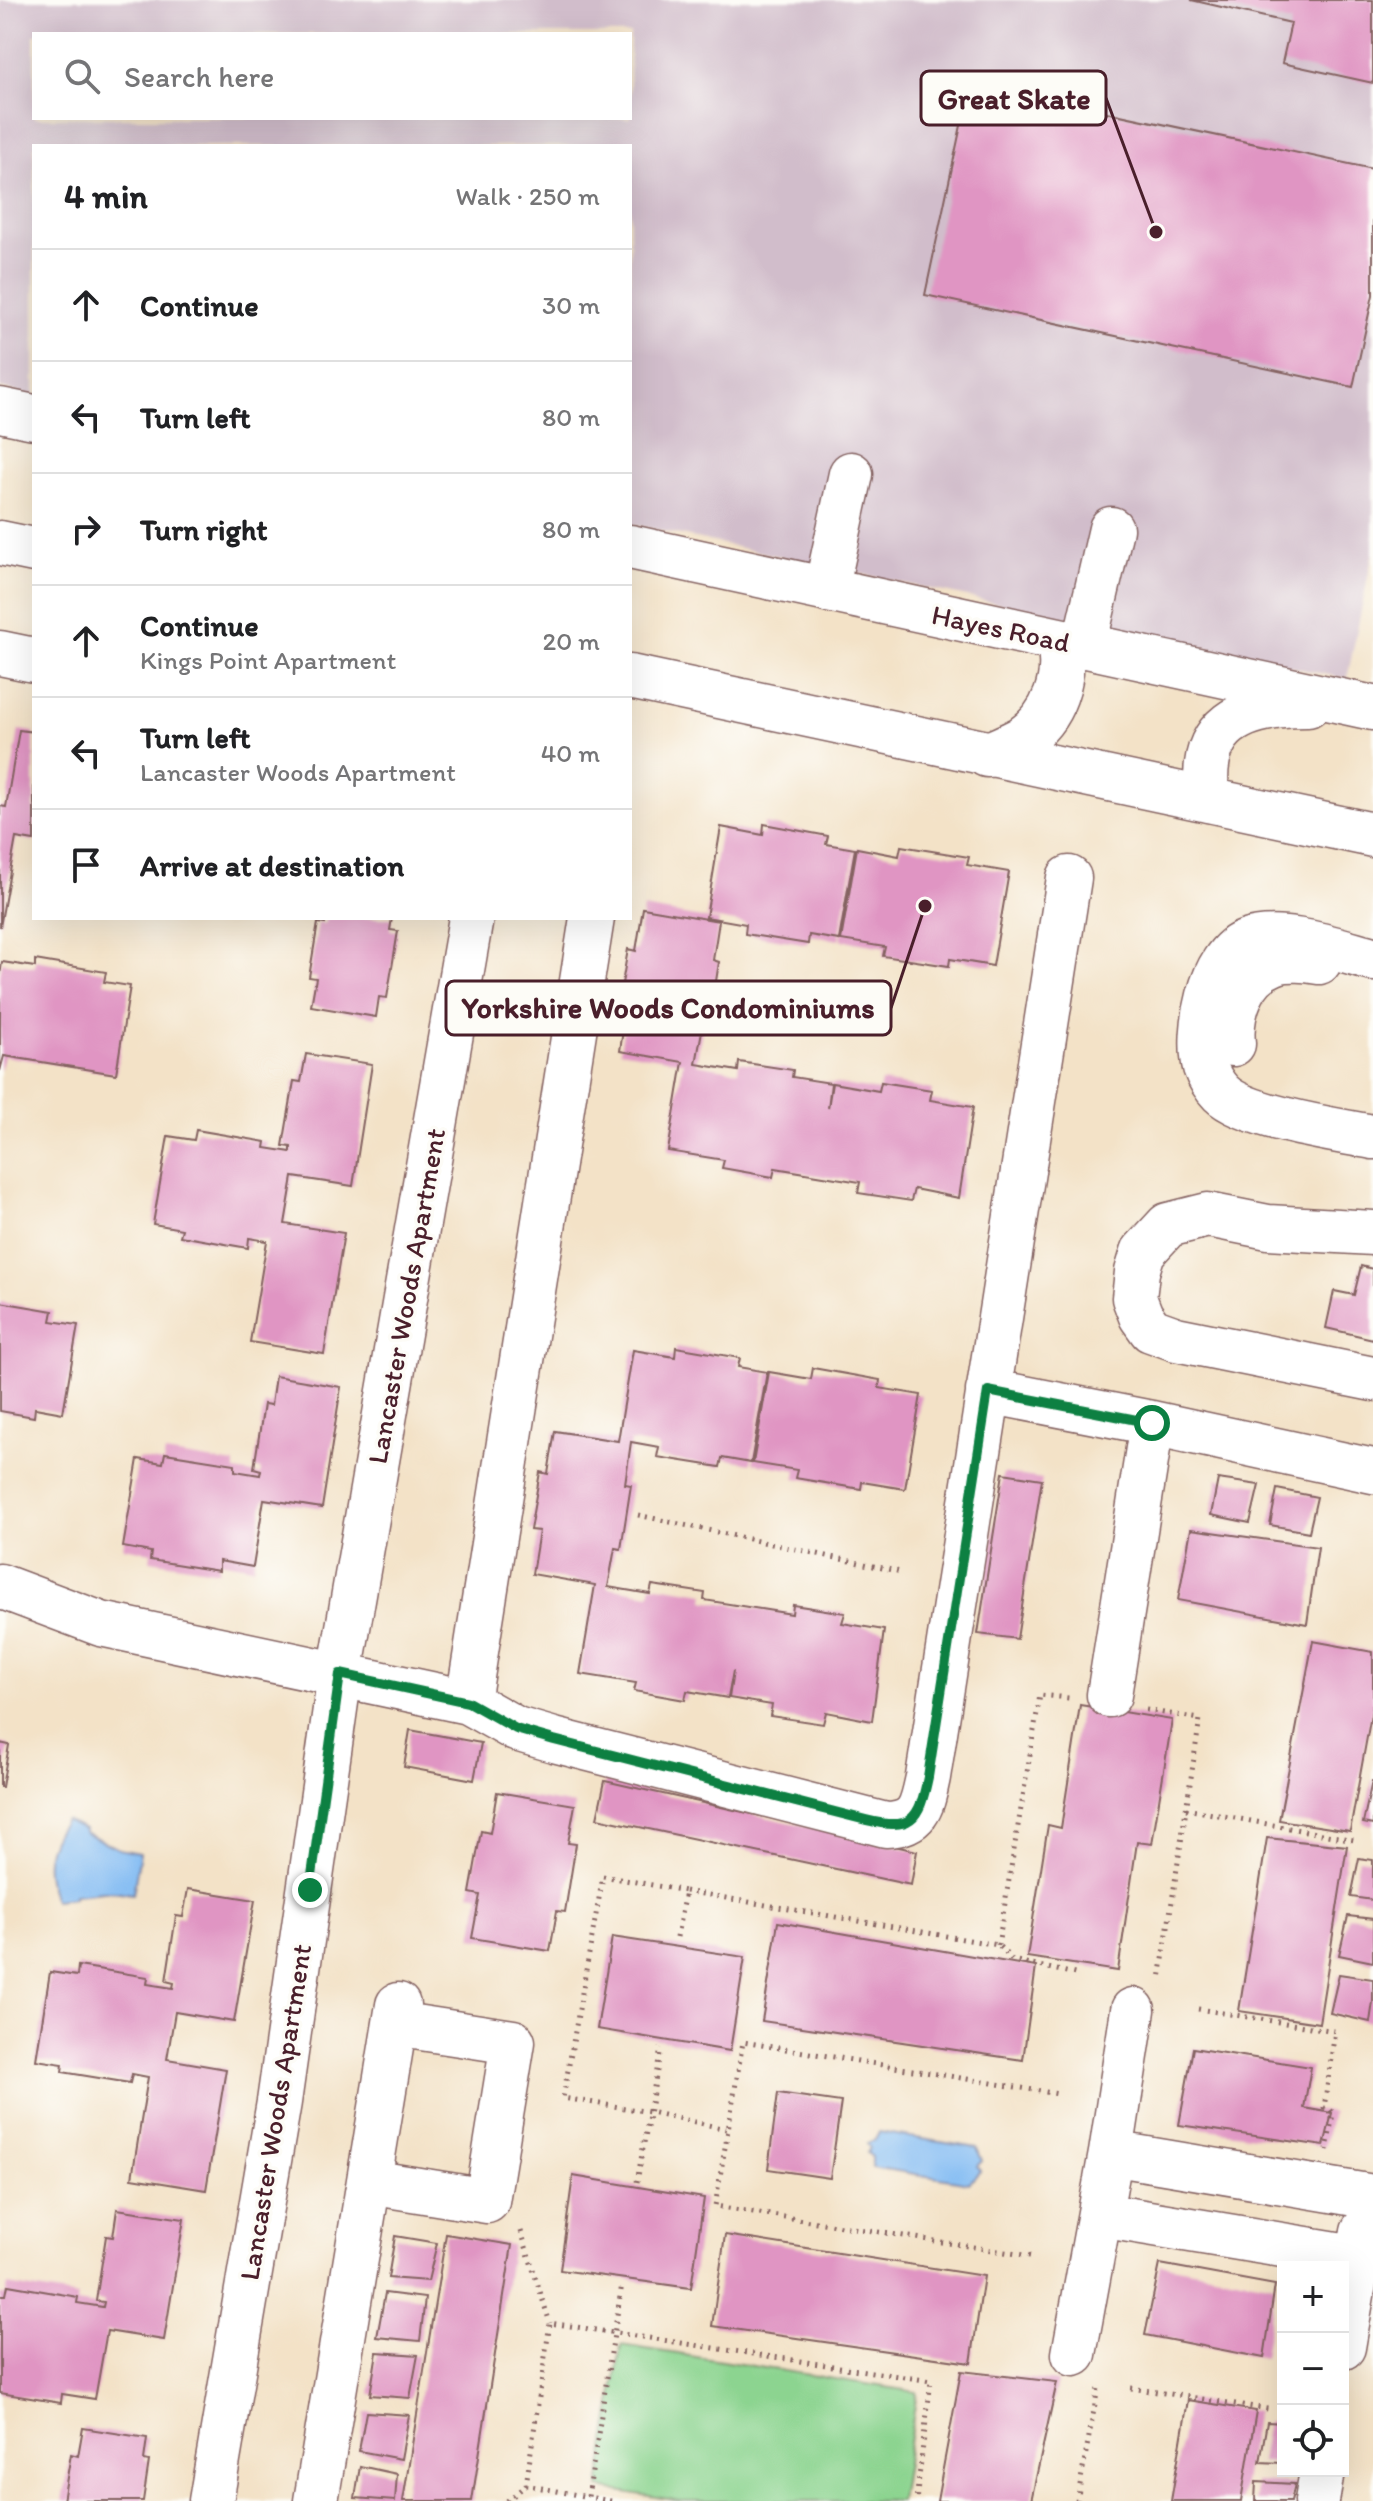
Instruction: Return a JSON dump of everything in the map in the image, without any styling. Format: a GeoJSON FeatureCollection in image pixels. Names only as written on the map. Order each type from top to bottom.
{"type":"FeatureCollection","features":[{"type":"Feature","properties":{"kind":"street"},"geometry":{"type":"LineString","coordinates":[[0,410],[32,417]]}},
{"type":"Feature","properties":{"kind":"street"},"geometry":{"type":"LineString","coordinates":[[826,590],[851,474]]}},
{"type":"Feature","properties":{"kind":"street"},"geometry":{"type":"LineString","coordinates":[[987,755],[1023,738],[1039,724],[1051,706],[1062,672],[1062,656],[1071,643],[1111,529]]}},
{"type":"Feature","properties":{"kind":"street"},"geometry":{"type":"LineString","coordinates":[[0,543],[32,550]]}},
{"type":"Feature","properties":{"kind":"street","name":"Hayes Road"},"geometry":{"type":"LineString","coordinates":[[632,547],[1366,707]]}},
{"type":"Feature","properties":{"kind":"street"},"geometry":{"type":"LineString","coordinates":[[0,653],[32,660]]}},
{"type":"Feature","properties":{"kind":"street"},"geometry":{"type":"LineString","coordinates":[[632,677],[1373,835]]}},
{"type":"Feature","properties":{"kind":"street"},"geometry":{"type":"LineString","coordinates":[[1208,800],[1206,763],[1221,732],[1237,716],[1294,705],[1366,707]]}},
{"type":"Feature","properties":{"kind":"street"},"geometry":{"type":"LineString","coordinates":[[0,1586],[101,1624],[468,1702],[516,1729],[554,1740],[886,1825],[901,1825],[913,1817],[922,1805],[928,1777],[1069,878]]}},
{"type":"Feature","properties":{"kind":"street","name":"Lancaster Woods Apartment"},"geometry":{"type":"LineString","coordinates":[[211,2501],[279,2102],[340,1674],[471,920]]}},
{"type":"Feature","properties":{"kind":"street"},"geometry":{"type":"LineString","coordinates":[[468,1702],[592,920]]}},
{"type":"Feature","properties":{"kind":"street"},"geometry":{"type":"LineString","coordinates":[[1373,961],[1321,945],[1280,938],[1246,942],[1223,961],[1212,987],[1203,1038],[1205,1068],[1223,1095],[1276,1117],[1373,1137]]}},
{"type":"Feature","properties":{"kind":"street"},"geometry":{"type":"LineString","coordinates":[[1373,961],[1348,966],[1310,961],[1276,962],[1255,975],[1242,991],[1233,1016],[1232,1040],[1236,1063],[1252,1082],[1268,1093],[1373,1117]]}},
{"type":"Feature","properties":{"kind":"street"},"geometry":{"type":"LineString","coordinates":[[1373,1233],[1268,1227],[1208,1215],[1168,1225],[1143,1252],[1134,1298],[1151,1330],[1176,1339],[1373,1379]]}},
{"type":"Feature","properties":{"kind":"street"},"geometry":{"type":"LineString","coordinates":[[1137,1272],[1149,1301],[1164,1312],[1194,1321],[1373,1354]]}},
{"type":"Feature","properties":{"kind":"street"},"geometry":{"type":"LineString","coordinates":[[988,1391],[1373,1471]]}},
{"type":"Feature","properties":{"kind":"street"},"geometry":{"type":"LineString","coordinates":[[1110,1701],[1152,1423]]}},
{"type":"Feature","properties":{"kind":"street"},"geometry":{"type":"LineString","coordinates":[[1086,2370],[1100,2215],[1146,1998]]}},
{"type":"Feature","properties":{"kind":"street"},"geometry":{"type":"LineString","coordinates":[[316,2501],[396,2014],[513,2042],[487,2201],[369,2182]]}},
{"type":"Feature","properties":{"kind":"street"},"geometry":{"type":"LineString","coordinates":[[1111,2153],[1372,2190],[1366,2259],[1347,2333]]}},
{"type":"Feature","properties":{"kind":"street"},"geometry":{"type":"LineString","coordinates":[[1100,2215],[1366,2259]]}},
{"type":"Feature","properties":{"kind":"street"},"geometry":{"type":"LineString","coordinates":[[1317,2501],[1321,2477]]}},
{"type":"Feature","properties":{"kind":"path"},"geometry":{"type":"LineString","coordinates":[[638,1515],[901,1572]]}},
{"type":"Feature","properties":{"kind":"path"},"geometry":{"type":"LineString","coordinates":[[998,1945],[1040,1695],[1110,1701],[1200,1719],[1186,1809],[1146,1998]]}},
{"type":"Feature","properties":{"kind":"path"},"geometry":{"type":"LineString","coordinates":[[1186,1809],[1354,1840]]}},
{"type":"Feature","properties":{"kind":"path"},"geometry":{"type":"LineString","coordinates":[[726,2129],[650,2112],[563,2098],[603,1876],[998,1945],[1012,1960],[1075,1974]]}},
{"type":"Feature","properties":{"kind":"path"},"geometry":{"type":"LineString","coordinates":[[677,1937],[685,1891]]}},
{"type":"Feature","properties":{"kind":"path"},"geometry":{"type":"LineString","coordinates":[[1198,2009],[1335,2031],[1324,2108],[1333,2113],[1326,2155]]}},
{"type":"Feature","properties":{"kind":"path"},"geometry":{"type":"LineString","coordinates":[[1030,2256],[715,2206],[726,2129],[743,2042],[1058,2094]]}},
{"type":"Feature","properties":{"kind":"path"},"geometry":{"type":"LineString","coordinates":[[637,2182],[661,2048]]}},
{"type":"Feature","properties":{"kind":"path"},"geometry":{"type":"LineString","coordinates":[[507,2501],[526,2485],[550,2323],[521,2231]]}},
{"type":"Feature","properties":{"kind":"path"},"geometry":{"type":"LineString","coordinates":[[588,2497],[622,2284]]}},
{"type":"Feature","properties":{"kind":"path"},"geometry":{"type":"LineString","coordinates":[[550,2323],[931,2381],[916,2501]]}},
{"type":"Feature","properties":{"kind":"path"},"geometry":{"type":"LineString","coordinates":[[1077,2501],[1086,2370]]}},
{"type":"Feature","properties":{"kind":"path"},"geometry":{"type":"LineString","coordinates":[[1131,2388],[1268,2409]]}},
{"type":"Feature","properties":{"kind":"path"},"geometry":{"type":"LineString","coordinates":[[526,2485],[611,2501]]}},
{"type":"Feature","properties":{"kind":"shaded area"},"geometry":{"type":"Polygon","coordinates":[[[0,0],[1373,0],[1373,552],[1347,679],[632,524],[632,144],[32,144],[32,396],[0,388],[0,0]]]}},
{"type":"Feature","properties":{"kind":"green space"},"geometry":{"type":"Polygon","coordinates":[[[621,2345],[917,2392],[900,2501],[680,2501],[599,2488],[621,2345]]]}},
{"type":"Feature","properties":{"kind":"water"},"geometry":{"type":"Polygon","coordinates":[[[65,1820],[119,1849],[140,1853],[133,1894],[113,1891],[54,1900],[47,1858],[65,1820]]]}},
{"type":"Feature","properties":{"kind":"water"},"geometry":{"type":"Polygon","coordinates":[[[879,2132],[977,2148],[982,2161],[977,2166],[980,2171],[969,2183],[872,2167],[867,2144],[879,2132]]]}},
{"type":"Feature","properties":{"kind":"building"},"geometry":{"type":"Polygon","coordinates":[[[1191,0],[1373,0],[1373,83],[1282,63],[1291,23],[1191,0]]]}},
{"type":"Feature","properties":{"kind":"building"},"geometry":{"type":"Polygon","coordinates":[[[970,83],[1373,169],[1373,295],[1353,387],[925,295],[970,83]]]}},
{"type":"Feature","properties":{"kind":"building"},"geometry":{"type":"Polygon","coordinates":[[[19,730],[32,732],[32,841],[16,838],[0,927],[0,806],[6,807],[19,730]]]}},
{"type":"Feature","properties":{"kind":"building"},"geometry":{"type":"Polygon","coordinates":[[[764,824],[828,836],[826,844],[855,849],[839,940],[809,935],[808,944],[745,934],[746,924],[706,917],[721,827],[763,835],[764,824]]]}},
{"type":"Feature","properties":{"kind":"building"},"geometry":{"type":"Polygon","coordinates":[[[901,846],[969,857],[967,865],[1009,872],[993,966],[950,959],[949,966],[883,956],[885,947],[841,940],[857,848],[899,856],[901,846]]]}},
{"type":"Feature","properties":{"kind":"building"},"geometry":{"type":"Polygon","coordinates":[[[643,908],[719,921],[713,960],[719,962],[709,1026],[703,1025],[696,1064],[738,1071],[739,1062],[793,1070],[792,1077],[831,1083],[828,1108],[832,1083],[879,1091],[881,1082],[932,1090],[930,1100],[973,1107],[959,1198],[914,1189],[911,1201],[858,1193],[860,1182],[775,1168],[773,1177],[722,1168],[724,1160],[668,1151],[683,1062],[620,1051],[626,1009],[618,1007],[628,949],[636,951],[643,908]]]}},
{"type":"Feature","properties":{"kind":"building"},"geometry":{"type":"Polygon","coordinates":[[[326,920],[392,920],[390,930],[398,931],[387,998],[379,997],[376,1017],[311,1006],[316,978],[309,977],[318,923],[325,924],[326,920]]]}},
{"type":"Feature","properties":{"kind":"building"},"geometry":{"type":"Polygon","coordinates":[[[35,960],[106,972],[104,982],[130,986],[116,1074],[4,1056],[0,1071],[2,962],[35,967],[35,960]]]}},
{"type":"Feature","properties":{"kind":"building"},"geometry":{"type":"Polygon","coordinates":[[[306,1054],[372,1064],[353,1186],[293,1177],[285,1224],[344,1233],[324,1354],[250,1342],[267,1241],[249,1238],[248,1248],[180,1236],[182,1229],[153,1224],[168,1136],[194,1140],[196,1130],[266,1142],[265,1148],[291,1152],[291,1147],[283,1146],[294,1081],[301,1082],[306,1054]]]}},
{"type":"Feature","properties":{"kind":"building"},"geometry":{"type":"Polygon","coordinates":[[[1361,1266],[1373,1269],[1373,1339],[1326,1328],[1334,1291],[1354,1295],[1361,1266]]]}},
{"type":"Feature","properties":{"kind":"building"},"geometry":{"type":"Polygon","coordinates":[[[0,1302],[53,1311],[51,1321],[78,1325],[63,1413],[35,1408],[34,1417],[0,1411],[0,1302]]]}},
{"type":"Feature","properties":{"kind":"building"},"geometry":{"type":"Polygon","coordinates":[[[676,1347],[740,1358],[738,1367],[767,1372],[751,1463],[722,1458],[720,1467],[657,1457],[659,1447],[631,1442],[625,1484],[631,1485],[621,1549],[615,1548],[608,1587],[650,1594],[652,1585],[705,1593],[704,1600],[792,1614],[793,1605],[845,1613],[842,1623],[884,1630],[872,1721],[826,1712],[823,1724],[770,1716],[772,1705],[729,1698],[733,1671],[728,1698],[687,1691],[685,1700],[634,1691],[636,1683],[580,1674],[595,1585],[532,1574],[539,1531],[530,1530],[540,1472],[548,1474],[555,1431],[618,1441],[633,1350],[675,1357],[676,1347]]]}},
{"type":"Feature","properties":{"kind":"building"},"geometry":{"type":"Polygon","coordinates":[[[813,1368],[880,1380],[879,1388],[921,1395],[905,1489],[862,1482],[861,1489],[795,1478],[797,1470],[753,1463],[769,1372],[811,1379],[813,1368]]]}},
{"type":"Feature","properties":{"kind":"building"},"geometry":{"type":"Polygon","coordinates":[[[275,1376],[341,1387],[322,1508],[264,1499],[253,1567],[219,1561],[219,1571],[150,1560],[151,1552],[123,1547],[138,1459],[163,1463],[165,1453],[235,1464],[235,1471],[260,1475],[261,1470],[254,1468],[264,1404],[271,1405],[275,1376]]]}},
{"type":"Feature","properties":{"kind":"building"},"geometry":{"type":"Polygon","coordinates":[[[1003,1473],[1042,1479],[1017,1639],[978,1634],[1003,1473]]]}},
{"type":"Feature","properties":{"kind":"building"},"geometry":{"type":"Polygon","coordinates":[[[1218,1479],[1259,1485],[1250,1523],[1211,1515],[1218,1479]]]}},
{"type":"Feature","properties":{"kind":"building"},"geometry":{"type":"Polygon","coordinates":[[[1277,1489],[1317,1497],[1309,1532],[1270,1525],[1277,1489]]]}},
{"type":"Feature","properties":{"kind":"building"},"geometry":{"type":"Polygon","coordinates":[[[1191,1529],[1318,1547],[1307,1624],[1178,1600],[1191,1529]]]}},
{"type":"Feature","properties":{"kind":"building"},"geometry":{"type":"Polygon","coordinates":[[[1313,1641],[1373,1652],[1373,1704],[1350,1831],[1279,1820],[1313,1641]]]}},
{"type":"Feature","properties":{"kind":"building"},"geometry":{"type":"Polygon","coordinates":[[[1080,1705],[1172,1720],[1152,1844],[1137,1842],[1118,1971],[1027,1957],[1048,1825],[1061,1828],[1080,1705]]]}},
{"type":"Feature","properties":{"kind":"building"},"geometry":{"type":"Polygon","coordinates":[[[410,1730],[481,1743],[474,1780],[404,1767],[410,1730]]]}},
{"type":"Feature","properties":{"kind":"building"},"geometry":{"type":"Polygon","coordinates":[[[0,1743],[9,1745],[2,1787],[0,1787],[0,1743]]]}},
{"type":"Feature","properties":{"kind":"building"},"geometry":{"type":"Polygon","coordinates":[[[605,1781],[917,1851],[911,1885],[597,1818],[605,1781]]]}},
{"type":"Feature","properties":{"kind":"building"},"geometry":{"type":"Polygon","coordinates":[[[1373,1781],[1373,1825],[1363,1823],[1373,1781]]]}},
{"type":"Feature","properties":{"kind":"building"},"geometry":{"type":"Polygon","coordinates":[[[497,1792],[575,1805],[568,1843],[576,1844],[565,1912],[557,1911],[550,1951],[472,1938],[480,1895],[470,1893],[481,1831],[490,1833],[497,1792]]]}},
{"type":"Feature","properties":{"kind":"building"},"geometry":{"type":"Polygon","coordinates":[[[1267,1838],[1347,1846],[1319,2023],[1239,2011],[1267,1838]]]}},
{"type":"Feature","properties":{"kind":"building"},"geometry":{"type":"Polygon","coordinates":[[[1359,1858],[1373,1860],[1373,1900],[1351,1897],[1359,1858]]]}},
{"type":"Feature","properties":{"kind":"building"},"geometry":{"type":"Polygon","coordinates":[[[188,1889],[255,1900],[234,2022],[175,2012],[167,2059],[226,2069],[206,2190],[132,2178],[148,2077],[132,2074],[130,2083],[62,2072],[63,2064],[36,2060],[50,1972],[77,1976],[78,1966],[148,1977],[147,1984],[173,1988],[174,1983],[166,1981],[176,1916],[183,1917],[188,1889]]]}},
{"type":"Feature","properties":{"kind":"building"},"geometry":{"type":"Polygon","coordinates":[[[1348,1916],[1373,1919],[1373,1962],[1339,1955],[1348,1916]]]}},
{"type":"Feature","properties":{"kind":"building"},"geometry":{"type":"Polygon","coordinates":[[[778,1922],[1036,1967],[1023,2060],[762,2021],[778,1922]]]}},
{"type":"Feature","properties":{"kind":"building"},"geometry":{"type":"Polygon","coordinates":[[[612,1937],[745,1957],[730,2051],[597,2029],[612,1937]]]}},
{"type":"Feature","properties":{"kind":"building"},"geometry":{"type":"Polygon","coordinates":[[[1339,1974],[1373,1979],[1370,2022],[1330,2013],[1339,1974]]]}},
{"type":"Feature","properties":{"kind":"building"},"geometry":{"type":"Polygon","coordinates":[[[1193,2048],[1311,2067],[1304,2108],[1332,2113],[1324,2146],[1179,2125],[1193,2048]]]}},
{"type":"Feature","properties":{"kind":"building"},"geometry":{"type":"Polygon","coordinates":[[[778,2093],[841,2102],[830,2178],[768,2169],[778,2093]]]}},
{"type":"Feature","properties":{"kind":"building"},"geometry":{"type":"Polygon","coordinates":[[[573,2176],[704,2198],[691,2288],[560,2270],[573,2176]]]}},
{"type":"Feature","properties":{"kind":"building"},"geometry":{"type":"Polygon","coordinates":[[[117,2209],[184,2219],[164,2340],[107,2331],[95,2399],[62,2394],[61,2403],[0,2393],[0,2295],[6,2295],[8,2285],[78,2297],[77,2303],[103,2307],[104,2302],[96,2301],[106,2236],[113,2237],[117,2209]]]}},
{"type":"Feature","properties":{"kind":"building"},"geometry":{"type":"Polygon","coordinates":[[[446,2234],[512,2245],[472,2501],[403,2501],[446,2234]]]}},
{"type":"Feature","properties":{"kind":"building"},"geometry":{"type":"Polygon","coordinates":[[[725,2235],[984,2276],[971,2363],[712,2326],[725,2235]]]}},
{"type":"Feature","properties":{"kind":"building"},"geometry":{"type":"Polygon","coordinates":[[[395,2236],[437,2243],[428,2281],[388,2278],[395,2236]]]}},
{"type":"Feature","properties":{"kind":"building"},"geometry":{"type":"Polygon","coordinates":[[[1160,2264],[1275,2285],[1264,2358],[1145,2335],[1160,2264]]]}},
{"type":"Feature","properties":{"kind":"building"},"geometry":{"type":"Polygon","coordinates":[[[385,2293],[425,2298],[420,2341],[377,2337],[385,2293]]]}},
{"type":"Feature","properties":{"kind":"building"},"geometry":{"type":"Polygon","coordinates":[[[377,2352],[418,2355],[410,2398],[370,2395],[377,2352]]]}},
{"type":"Feature","properties":{"kind":"building"},"geometry":{"type":"Polygon","coordinates":[[[961,2371],[1057,2382],[1031,2501],[937,2501],[961,2371]]]}},
{"type":"Feature","properties":{"kind":"building"},"geometry":{"type":"Polygon","coordinates":[[[1188,2400],[1256,2411],[1241,2501],[1171,2501],[1188,2400]]]}},
{"type":"Feature","properties":{"kind":"building"},"geometry":{"type":"Polygon","coordinates":[[[366,2412],[409,2415],[401,2459],[359,2451],[366,2412]]]}},
{"type":"Feature","properties":{"kind":"building"},"geometry":{"type":"Polygon","coordinates":[[[1267,2422],[1277,2423],[1277,2463],[1260,2462],[1267,2422]]]}},
{"type":"Feature","properties":{"kind":"building"},"geometry":{"type":"Polygon","coordinates":[[[83,2428],[147,2438],[144,2460],[149,2461],[143,2501],[63,2501],[71,2454],[78,2456],[83,2428]]]}},
{"type":"Feature","properties":{"kind":"building"},"geometry":{"type":"Polygon","coordinates":[[[360,2466],[397,2474],[395,2501],[355,2498],[360,2466]]]}},
{"type":"Feature","properties":{"kind":"building"},"geometry":{"type":"Polygon","coordinates":[[[1256,2482],[1295,2484],[1291,2501],[1255,2501],[1256,2482]]]}},
{"type":"Feature","properties":{"kind":"place","name":"Great Skate"},"geometry":{"type":"Point","coordinates":[1156,232]}},
{"type":"Feature","properties":{"kind":"place","name":"Yorkshire Woods Condominiums"},"geometry":{"type":"Point","coordinates":[925,906]}},
{"type":"Feature","properties":{"kind":"route"},"geometry":{"type":"LineString","coordinates":[[310,1890],[340,1674],[468,1702],[516,1729],[668,1771],[886,1825],[901,1825],[913,1817],[922,1805],[928,1777],[988,1391],[1152,1423]]}}]}
